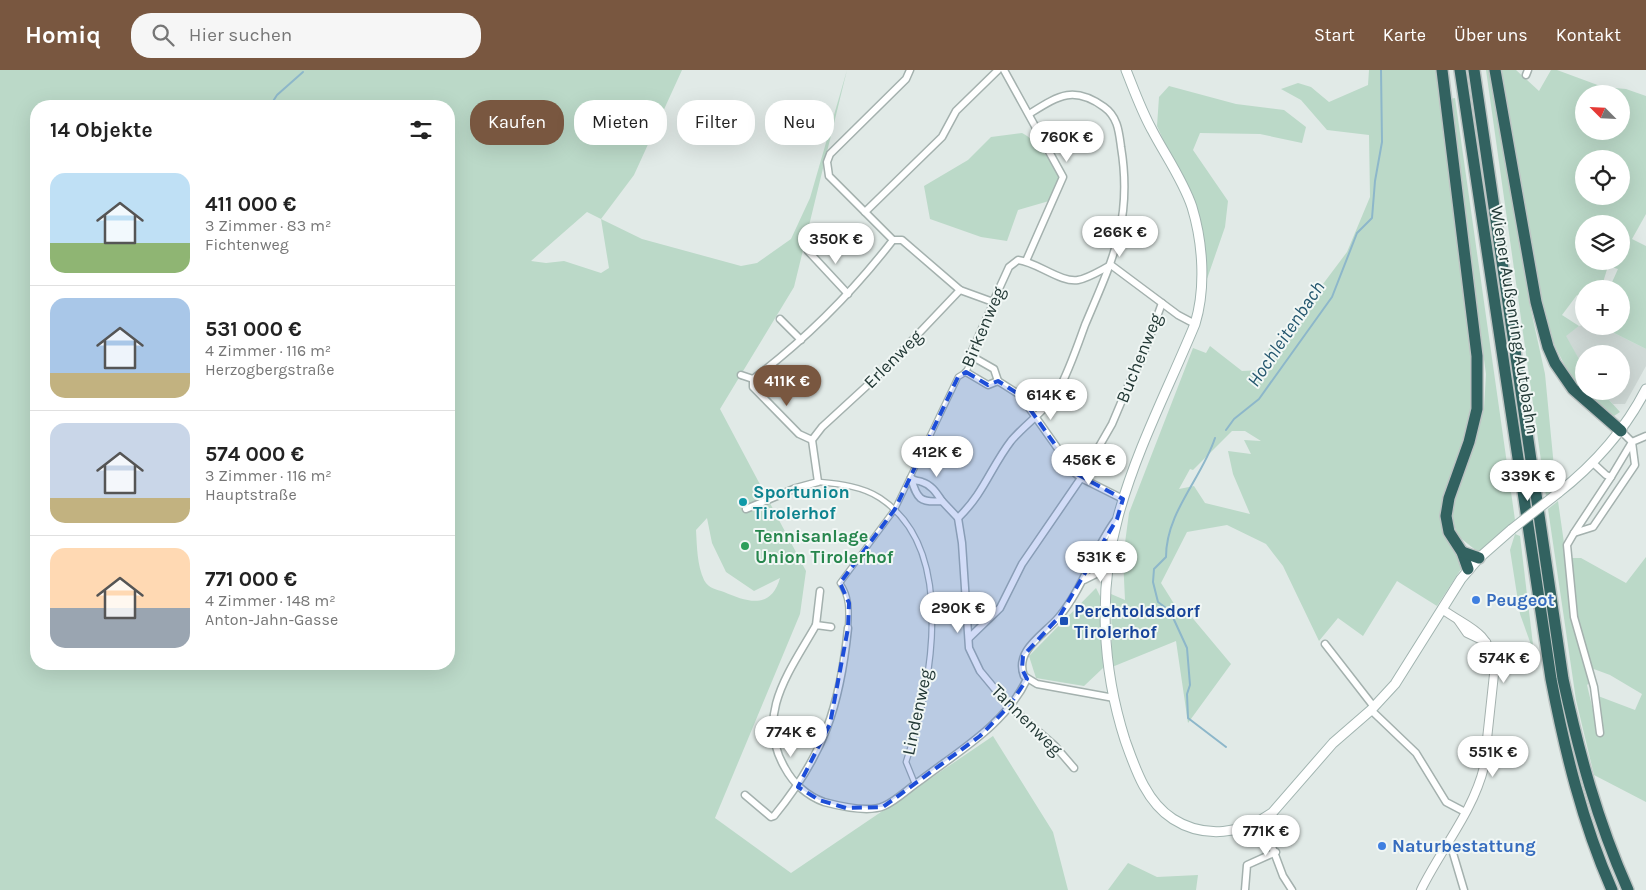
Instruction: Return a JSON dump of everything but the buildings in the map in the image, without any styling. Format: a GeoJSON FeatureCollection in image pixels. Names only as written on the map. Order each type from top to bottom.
{"type":"FeatureCollection","features":[{"type":"Feature","properties":{"kind":"highway"},"geometry":{"type":"LineString","coordinates":[[1442,70],[1474,327],[1479,383],[1474,422],[1449,498],[1446,516],[1449,532],[1462,552],[1468,569]]}},
{"type":"Feature","properties":{"kind":"highway","name":"Wiener Außenring Autobahn"},"geometry":{"type":"LineString","coordinates":[[1460,70],[1551,679],[1564,745],[1582,810],[1612,890]]}},
{"type":"Feature","properties":{"kind":"highway","name":"Wiener Außenring Autobahn"},"geometry":{"type":"LineString","coordinates":[[1474,70],[1563,679],[1577,743],[1594,806],[1615,862],[1628,890]]}},
{"type":"Feature","properties":{"kind":"highway"},"geometry":{"type":"LineString","coordinates":[[1495,70],[1536,302],[1548,347],[1559,369],[1573,389],[1621,431]]}},
{"type":"Feature","properties":{"kind":"highway"},"geometry":{"type":"LineString","coordinates":[[1462,552],[1479,558]]}},
{"type":"Feature","properties":{"kind":"main road"},"geometry":{"type":"LineString","coordinates":[[1126,70],[1143,113],[1184,187],[1196,225],[1202,277],[1200,304],[1194,324],[1123,499],[1117,519],[1108,568],[1105,631],[1114,698],[1123,734],[1142,783],[1160,808],[1171,818],[1199,831],[1230,831],[1262,820],[1281,804],[1333,743],[1372,709],[1406,670],[1468,569],[1512,529],[1593,463],[1621,431],[1646,389]]}},
{"type":"Feature","properties":{"kind":"street"},"geometry":{"type":"LineString","coordinates":[[910,70],[909,76],[830,154],[827,162],[829,176],[893,240],[902,240],[960,290],[993,302]]}},
{"type":"Feature","properties":{"kind":"street"},"geometry":{"type":"LineString","coordinates":[[865,212],[942,137],[956,111],[998,70]]}},
{"type":"Feature","properties":{"kind":"street"},"geometry":{"type":"LineString","coordinates":[[1004,70],[1063,177],[1026,261],[1069,280],[1078,280],[1111,265]]}},
{"type":"Feature","properties":{"kind":"street"},"geometry":{"type":"LineString","coordinates":[[911,478],[915,482],[923,482],[936,490],[942,502],[958,518],[974,503],[1010,442],[1057,393],[1111,265],[1125,208],[1123,161],[1117,122],[1106,109],[1088,97],[1076,94],[1058,96],[1029,114]]}},
{"type":"Feature","properties":{"kind":"street"},"geometry":{"type":"LineString","coordinates":[[818,482],[812,440],[799,434],[752,387],[753,379],[801,340],[848,294],[893,240]]}},
{"type":"Feature","properties":{"kind":"street"},"geometry":{"type":"LineString","coordinates":[[808,251],[848,294]]}},
{"type":"Feature","properties":{"kind":"street","name":"Birkenweg"},"geometry":{"type":"LineString","coordinates":[[848,628],[849,603],[847,592],[840,583],[895,509],[958,377],[966,372],[973,357],[970,353],[1009,266],[1018,260],[1026,261]]}},
{"type":"Feature","properties":{"kind":"street"},"geometry":{"type":"LineString","coordinates":[[1111,265],[1178,315],[1194,324]]}},
{"type":"Feature","properties":{"kind":"street","name":"Erlenweg"},"geometry":{"type":"LineString","coordinates":[[812,440],[822,427],[883,371],[960,290]]}},
{"type":"Feature","properties":{"kind":"street","name":"Buchenweg"},"geometry":{"type":"LineString","coordinates":[[969,638],[1000,608],[1022,564],[1081,478],[1112,424],[1131,379],[1141,361],[1162,303]]}},
{"type":"Feature","properties":{"kind":"street"},"geometry":{"type":"LineString","coordinates":[[780,319],[801,340]]}},
{"type":"Feature","properties":{"kind":"street"},"geometry":{"type":"LineString","coordinates":[[973,357],[994,369],[998,380],[1020,395],[1081,478],[1123,499]]}},
{"type":"Feature","properties":{"kind":"street"},"geometry":{"type":"LineString","coordinates":[[966,372],[988,384],[998,380]]}},
{"type":"Feature","properties":{"kind":"street"},"geometry":{"type":"LineString","coordinates":[[741,375],[753,379]]}},
{"type":"Feature","properties":{"kind":"street"},"geometry":{"type":"LineString","coordinates":[[1574,533],[1593,528],[1635,465],[1632,442],[1621,431]]}},
{"type":"Feature","properties":{"kind":"street"},"geometry":{"type":"LineString","coordinates":[[1600,733],[1594,687],[1574,617],[1567,545],[1632,442],[1646,436]]}},
{"type":"Feature","properties":{"kind":"street"},"geometry":{"type":"LineString","coordinates":[[1593,463],[1606,476],[1611,476]]}},
{"type":"Feature","properties":{"kind":"street"},"geometry":{"type":"LineString","coordinates":[[911,478],[916,495],[927,503],[942,502]]}},
{"type":"Feature","properties":{"kind":"street","name":"Lindenweg"},"geometry":{"type":"LineString","coordinates":[[746,509],[796,488],[818,482],[848,485],[879,497],[907,521],[919,542],[928,571],[930,594],[930,639],[926,690],[906,762],[915,784]]}},
{"type":"Feature","properties":{"kind":"street","name":"Tannenweg"},"geometry":{"type":"LineString","coordinates":[[958,518],[962,543],[970,648],[980,671],[1009,706],[1055,746],[1074,768]]}},
{"type":"Feature","properties":{"kind":"street"},"geometry":{"type":"LineString","coordinates":[[1114,698],[1037,684],[1027,679],[1022,669],[1023,656],[1059,617],[1084,580],[1102,542],[1117,519]]}},
{"type":"Feature","properties":{"kind":"street"},"geometry":{"type":"LineString","coordinates":[[1084,580],[1108,568]]}},
{"type":"Feature","properties":{"kind":"street"},"geometry":{"type":"LineString","coordinates":[[820,591],[816,625],[781,688],[772,722],[778,757],[798,787],[819,800],[846,808],[883,807],[980,736],[1009,706],[1027,679]]}},
{"type":"Feature","properties":{"kind":"street"},"geometry":{"type":"LineString","coordinates":[[1421,890],[1450,843],[1481,781],[1495,665],[1491,650],[1486,642],[1467,633],[1458,620],[1442,609]]}},
{"type":"Feature","properties":{"kind":"street"},"geometry":{"type":"LineString","coordinates":[[816,625],[831,627]]}},
{"type":"Feature","properties":{"kind":"street"},"geometry":{"type":"LineString","coordinates":[[745,795],[771,817],[774,816],[798,787],[830,724],[838,699],[848,628]]}},
{"type":"Feature","properties":{"kind":"street"},"geometry":{"type":"LineString","coordinates":[[1325,644],[1372,709],[1416,753],[1446,802],[1465,812]]}},
{"type":"Feature","properties":{"kind":"street"},"geometry":{"type":"LineString","coordinates":[[1262,820],[1276,852],[1283,876],[1292,890]]}},
{"type":"Feature","properties":{"kind":"street"},"geometry":{"type":"LineString","coordinates":[[1450,843],[1464,890]]}},
{"type":"Feature","properties":{"kind":"street"},"geometry":{"type":"LineString","coordinates":[[1244,890],[1247,865],[1276,852]]}},
{"type":"Feature","properties":{"kind":"highlighted area"},"geometry":{"type":"Polygon","coordinates":[[[966,372],[988,385],[998,381],[1020,395],[1075,473],[1123,499],[1117,519],[1059,617],[1023,656],[1022,669],[1027,679],[1009,706],[980,736],[883,807],[846,808],[819,800],[798,787],[830,724],[848,628],[849,603],[840,583],[895,509],[958,377],[966,372]]]}},
{"type":"Feature","properties":{"kind":"shaded area"},"geometry":{"type":"Polygon","coordinates":[[[1575,329],[1575,335],[1618,335],[1646,349],[1646,366],[1630,395],[1630,345],[1575,345],[1575,353],[1565,336],[1575,329]]]}},
{"type":"Feature","properties":{"kind":"shaded area"},"geometry":{"type":"Polygon","coordinates":[[[1609,400],[1627,400],[1625,404],[1613,404],[1609,400]]]}},
{"type":"Feature","properties":{"kind":"green space"},"geometry":{"type":"Polygon","coordinates":[[[0,70],[682,70],[667,103],[667,100],[574,100],[574,145],[648,145],[634,175],[601,219],[642,239],[741,266],[757,263],[791,239],[810,198],[825,145],[829,145],[794,287],[720,409],[806,571],[800,614],[715,818],[791,873],[993,736],[1053,832],[1068,890],[0,890],[0,70]],[[587,212],[531,261],[546,263],[564,261],[601,273],[609,268],[601,219],[587,212]],[[707,518],[696,530],[700,568],[708,585],[741,599],[757,601],[771,595],[780,578],[754,591],[726,572],[712,543],[707,518]]]}},
{"type":"Feature","properties":{"kind":"green space"},"geometry":{"type":"Polygon","coordinates":[[[847,70],[834,123],[834,115],[847,70]]]}},
{"type":"Feature","properties":{"kind":"green space"},"geometry":{"type":"Polygon","coordinates":[[[1369,70],[1438,70],[1471,353],[1473,396],[1465,433],[1445,493],[1457,553],[1463,566],[1437,606],[1397,581],[1363,636],[1338,618],[1319,641],[1283,566],[1266,544],[1227,525],[1187,532],[1161,583],[1178,610],[1190,615],[1231,664],[1188,723],[1176,641],[1112,667],[1111,594],[1125,600],[1123,558],[1129,513],[1193,348],[1206,353],[1210,346],[1242,371],[1262,370],[1269,348],[1306,319],[1311,300],[1347,252],[1370,197],[1369,135],[1327,130],[1301,100],[1281,89],[1298,83],[1311,87],[1329,102],[1368,85],[1369,70]],[[1232,431],[1193,470],[1190,469],[1179,489],[1194,486],[1205,503],[1250,514],[1233,474],[1228,451],[1251,454],[1244,440],[1261,441],[1245,431],[1232,431]]]}},
{"type":"Feature","properties":{"kind":"green space"},"geometry":{"type":"Polygon","coordinates":[[[1486,70],[1491,70],[1530,306],[1545,374],[1556,488],[1546,496],[1486,70]]]}},
{"type":"Feature","properties":{"kind":"green space"},"geometry":{"type":"Polygon","coordinates":[[[1501,70],[1516,70],[1539,91],[1551,70],[1557,70],[1598,85],[1575,85],[1575,140],[1630,140],[1630,90],[1646,96],[1646,214],[1632,239],[1646,246],[1646,349],[1618,335],[1630,335],[1630,280],[1613,280],[1618,270],[1630,270],[1630,215],[1575,215],[1575,270],[1607,270],[1604,280],[1575,280],[1575,298],[1562,315],[1575,323],[1575,329],[1566,336],[1575,352],[1575,381],[1569,374],[1554,344],[1539,295],[1501,70]]]}},
{"type":"Feature","properties":{"kind":"green space"},"geometry":{"type":"Polygon","coordinates":[[[1169,86],[1236,104],[1284,110],[1306,127],[1302,143],[1260,134],[1200,133],[1193,150],[1228,201],[1225,227],[1207,279],[1201,222],[1157,126],[1159,97],[1169,86]]]}},
{"type":"Feature","properties":{"kind":"green space"},"geometry":{"type":"Polygon","coordinates":[[[1455,98],[1515,520],[1478,552],[1458,536],[1452,519],[1455,498],[1484,409],[1486,374],[1449,99],[1455,98]]]}},
{"type":"Feature","properties":{"kind":"green space"},"geometry":{"type":"Polygon","coordinates":[[[1022,133],[1044,153],[1060,180],[1049,201],[1018,210],[1007,241],[981,237],[930,219],[924,186],[968,160],[991,137],[1022,133]]]}},
{"type":"Feature","properties":{"kind":"green space"},"geometry":{"type":"Polygon","coordinates":[[[1593,400],[1609,400],[1620,412],[1614,416],[1593,400]]]}},
{"type":"Feature","properties":{"kind":"green space"},"geometry":{"type":"Polygon","coordinates":[[[1558,501],[1566,557],[1574,591],[1571,558],[1581,558],[1626,583],[1646,557],[1646,802],[1594,775],[1576,700],[1548,509],[1558,501]],[[1591,668],[1590,682],[1587,685],[1596,723],[1598,696],[1635,710],[1642,694],[1610,675],[1591,668]]]}},
{"type":"Feature","properties":{"kind":"green space"},"geometry":{"type":"Polygon","coordinates":[[[1515,534],[1520,536],[1534,653],[1520,614],[1510,550],[1515,534]]]}},
{"type":"Feature","properties":{"kind":"green space"},"geometry":{"type":"Polygon","coordinates":[[[1096,588],[1101,598],[1103,668],[1084,686],[1036,678],[1029,656],[1096,588]]]}},
{"type":"Feature","properties":{"kind":"green space"},"geometry":{"type":"Polygon","coordinates":[[[1128,863],[1157,877],[1198,875],[1196,890],[1108,890],[1128,863]]]}},
{"type":"Feature","properties":{"kind":"waterway","name":"Hochleitenbach"},"geometry":{"type":"LineString","coordinates":[[1226,430],[1234,419],[1259,399],[1332,297],[1357,233],[1372,218],[1375,181],[1382,142],[1381,70]]}},
{"type":"Feature","properties":{"kind":"waterway"},"geometry":{"type":"LineString","coordinates":[[274,100],[303,72]]}},
{"type":"Feature","properties":{"kind":"waterway","name":"Hochleitenbach"},"geometry":{"type":"LineString","coordinates":[[1215,438],[1202,467],[1178,510],[1172,525],[1166,557],[1154,569],[1153,582],[1158,602],[1170,611],[1187,648],[1190,685],[1187,694],[1188,718],[1226,747]]}},
{"type":"Feature","properties":{"kind":"place","name":"Sportunion Tirolerhof"},"geometry":{"type":"Point","coordinates":[743,502]}},
{"type":"Feature","properties":{"kind":"place","name":"Tennisanlage Union Tirolerhof"},"geometry":{"type":"Point","coordinates":[745,546]}},
{"type":"Feature","properties":{"kind":"place","name":"Peugeot"},"geometry":{"type":"Point","coordinates":[1476,600]}},
{"type":"Feature","properties":{"kind":"place","name":"Perchtoldsdorf Tirolerhof"},"geometry":{"type":"Point","coordinates":[1064,621]}},
{"type":"Feature","properties":{"kind":"place","name":"Naturbestattung"},"geometry":{"type":"Point","coordinates":[1382,846]}}]}
